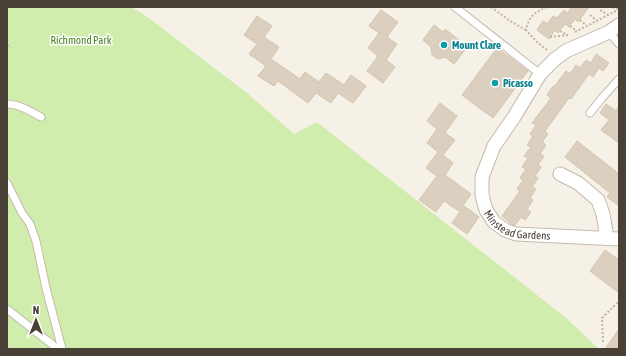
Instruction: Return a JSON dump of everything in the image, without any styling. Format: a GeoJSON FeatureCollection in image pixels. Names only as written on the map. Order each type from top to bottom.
{"type":"FeatureCollection","features":[{"type":"Feature","properties":{"kind":"street","name":"Minstead Gardens"},"geometry":{"type":"LineString","coordinates":[[560,174],[578,183],[598,200],[613,238],[516,234],[505,230],[494,222],[486,210],[482,195],[482,177],[494,146],[514,118],[540,74],[554,60],[566,51],[614,29]]}},
{"type":"Feature","properties":{"kind":"lane"},"geometry":{"type":"LineString","coordinates":[[455,7],[540,74]]}},
{"type":"Feature","properties":{"kind":"lane"},"geometry":{"type":"LineString","coordinates":[[614,29],[619,44]]}},
{"type":"Feature","properties":{"kind":"lane"},"geometry":{"type":"LineString","coordinates":[[590,113],[619,79]]}},
{"type":"Feature","properties":{"kind":"lane"},"geometry":{"type":"LineString","coordinates":[[7,104],[13,104],[27,109],[41,117]]}},
{"type":"Feature","properties":{"kind":"lane"},"geometry":{"type":"LineString","coordinates":[[7,183],[22,213],[30,224],[36,241],[46,288],[62,349]]}},
{"type":"Feature","properties":{"kind":"lane"},"geometry":{"type":"LineString","coordinates":[[7,309],[58,349]]}},
{"type":"Feature","properties":{"kind":"path"},"geometry":{"type":"LineString","coordinates":[[491,7],[510,21],[526,30],[537,42],[552,54],[554,60]]}},
{"type":"Feature","properties":{"kind":"path"},"geometry":{"type":"LineString","coordinates":[[526,30],[528,23],[534,14],[547,7]]}},
{"type":"Feature","properties":{"kind":"path"},"geometry":{"type":"LineString","coordinates":[[613,7],[616,11]]}},
{"type":"Feature","properties":{"kind":"path"},"geometry":{"type":"LineString","coordinates":[[550,37],[568,36],[616,11],[618,7]]}},
{"type":"Feature","properties":{"kind":"path"},"geometry":{"type":"LineString","coordinates":[[600,10],[608,15]]}},
{"type":"Feature","properties":{"kind":"path"},"geometry":{"type":"LineString","coordinates":[[590,15],[597,21]]}},
{"type":"Feature","properties":{"kind":"path"},"geometry":{"type":"LineString","coordinates":[[580,20],[587,26]]}},
{"type":"Feature","properties":{"kind":"path"},"geometry":{"type":"LineString","coordinates":[[570,26],[577,31]]}},
{"type":"Feature","properties":{"kind":"path"},"geometry":{"type":"LineString","coordinates":[[560,31],[568,36]]}},
{"type":"Feature","properties":{"kind":"path"},"geometry":{"type":"LineString","coordinates":[[7,45],[11,47]]}},
{"type":"Feature","properties":{"kind":"path"},"geometry":{"type":"LineString","coordinates":[[603,342],[602,318],[616,303],[619,304]]}},
{"type":"Feature","properties":{"kind":"green space","name":"Richmond Park"},"geometry":{"type":"Polygon","coordinates":[[[7,7],[131,7],[146,16],[247,93],[294,134],[317,122],[565,317],[599,349],[7,349],[7,7]]]}},
{"type":"Feature","properties":{"kind":"building"},"geometry":{"type":"Polygon","coordinates":[[[572,7],[589,7],[578,22],[575,19],[569,27],[565,24],[558,33],[555,30],[549,39],[537,30],[543,21],[547,24],[553,16],[557,18],[564,10],[567,13],[572,7]]]}},
{"type":"Feature","properties":{"kind":"building"},"geometry":{"type":"Polygon","coordinates":[[[381,10],[398,22],[387,37],[397,44],[386,60],[395,67],[383,83],[367,71],[378,56],[368,48],[379,33],[369,26],[381,10]]]}},
{"type":"Feature","properties":{"kind":"building"},"geometry":{"type":"Polygon","coordinates":[[[257,16],[272,26],[264,37],[279,47],[271,59],[300,79],[305,72],[319,82],[326,73],[344,85],[351,75],[366,86],[353,103],[338,93],[331,103],[316,93],[308,103],[278,81],[274,86],[258,76],[266,66],[249,54],[257,44],[244,35],[257,16]]]}},
{"type":"Feature","properties":{"kind":"building","name":"Mount Clare"},"geometry":{"type":"Polygon","coordinates":[[[434,25],[443,32],[445,29],[459,40],[457,43],[465,50],[454,64],[445,57],[438,59],[432,55],[431,47],[423,40],[434,25]]]}},
{"type":"Feature","properties":{"kind":"building","name":"Picasso"},"geometry":{"type":"Polygon","coordinates":[[[497,48],[528,71],[493,118],[462,95],[497,48]]]}},
{"type":"Feature","properties":{"kind":"building"},"geometry":{"type":"Polygon","coordinates":[[[596,54],[609,63],[603,71],[599,68],[593,77],[589,74],[545,131],[548,134],[542,142],[546,145],[540,154],[544,156],[538,165],[541,167],[535,176],[538,178],[532,187],[536,189],[530,198],[533,200],[527,209],[531,212],[525,220],[521,217],[515,225],[513,225],[502,216],[520,191],[517,189],[523,180],[520,178],[526,169],[522,167],[528,158],[524,156],[531,147],[527,145],[533,136],[530,134],[536,125],[532,123],[551,98],[547,95],[566,71],[570,74],[576,65],[580,68],[586,60],[591,63],[596,54]]]}},
{"type":"Feature","properties":{"kind":"building"},"geometry":{"type":"Polygon","coordinates":[[[440,103],[457,116],[445,133],[455,140],[443,155],[453,163],[445,175],[471,194],[459,211],[444,201],[436,212],[419,200],[437,176],[426,168],[438,152],[427,143],[437,129],[427,121],[440,103]]]}},
{"type":"Feature","properties":{"kind":"building"},"geometry":{"type":"Polygon","coordinates":[[[606,104],[616,111],[619,106],[619,143],[601,130],[609,120],[600,113],[606,104]]]}},
{"type":"Feature","properties":{"kind":"building"},"geometry":{"type":"Polygon","coordinates":[[[577,141],[619,174],[619,206],[607,197],[610,193],[565,157],[577,141]]]}},
{"type":"Feature","properties":{"kind":"building"},"geometry":{"type":"Polygon","coordinates":[[[464,206],[479,217],[467,234],[452,223],[464,206]]]}},
{"type":"Feature","properties":{"kind":"building"},"geometry":{"type":"Polygon","coordinates":[[[605,250],[619,260],[619,293],[590,271],[605,250]]]}},
{"type":"Feature","properties":{"kind":"building"},"geometry":{"type":"Polygon","coordinates":[[[619,329],[619,349],[605,349],[619,329]]]}},
{"type":"Feature","properties":{"kind":"place","name":"Mount Clare"},"geometry":{"type":"Point","coordinates":[444,45]}},
{"type":"Feature","properties":{"kind":"place","name":"Picasso"},"geometry":{"type":"Point","coordinates":[495,83]}}]}
